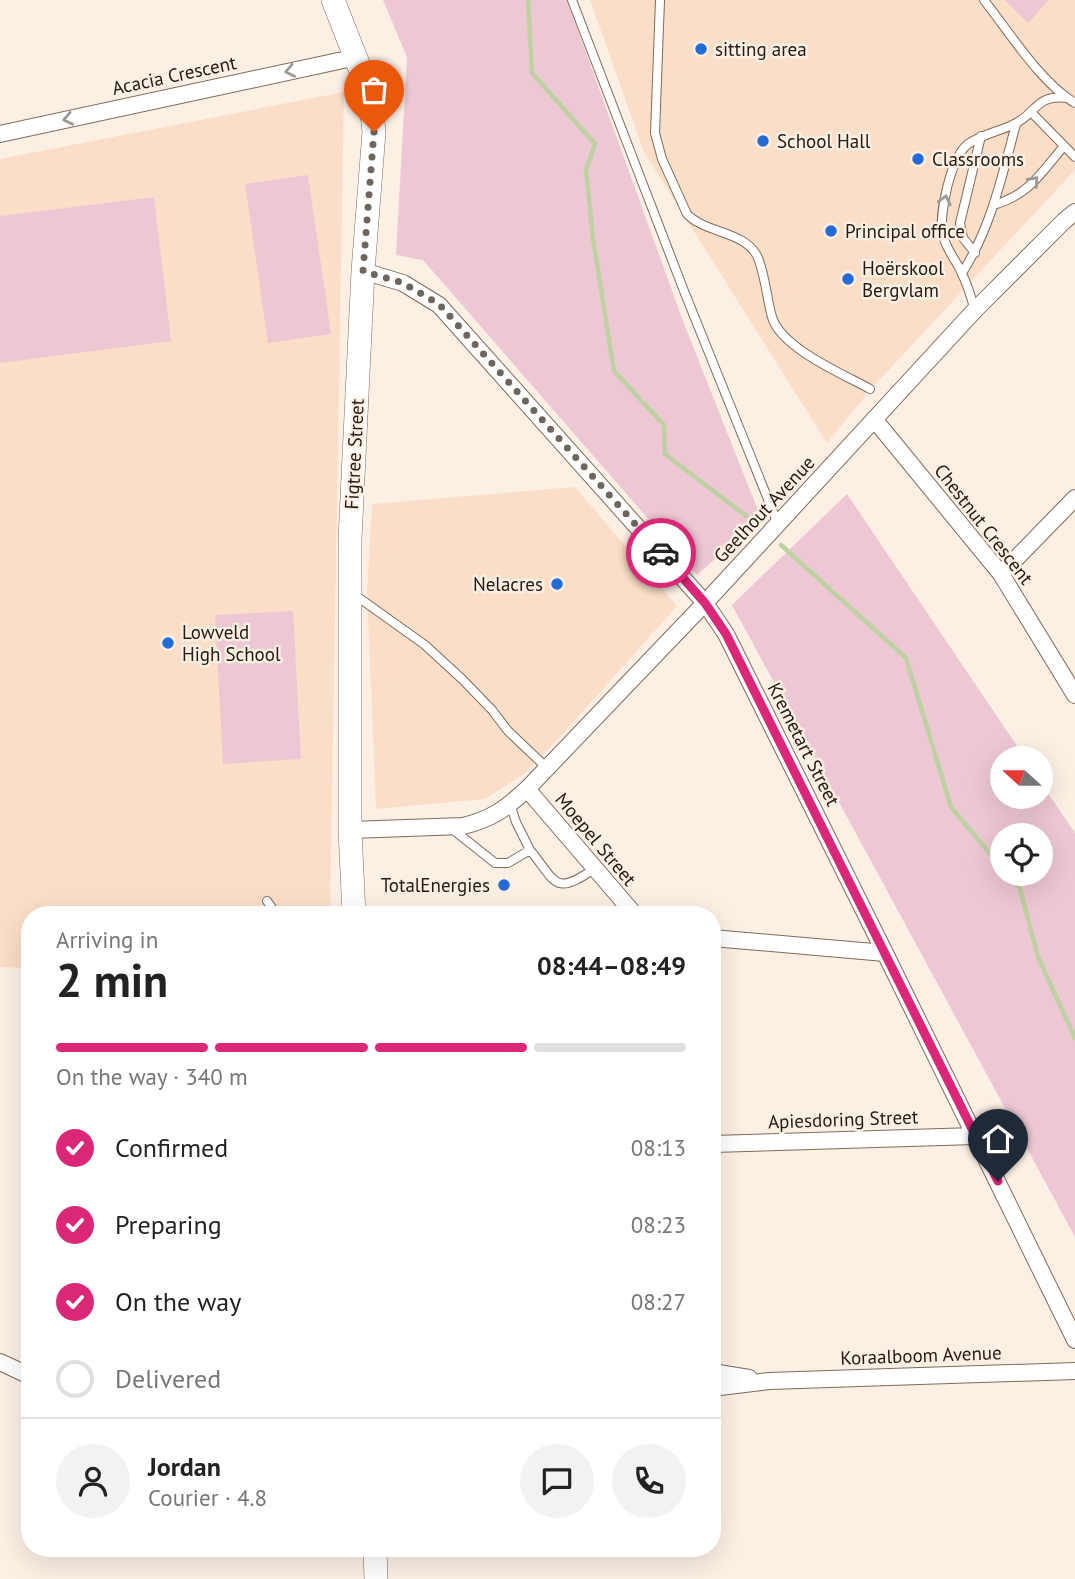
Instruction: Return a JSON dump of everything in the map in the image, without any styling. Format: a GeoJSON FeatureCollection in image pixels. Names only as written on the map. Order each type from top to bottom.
{"type":"FeatureCollection","features":[{"type":"Feature","properties":{"kind":"street","name":"Figtree Street"},"geometry":{"type":"LineString","coordinates":[[333,0],[370,94],[374,132],[363,271],[349,539],[350,830],[354,906]]}},
{"type":"Feature","properties":{"kind":"street","name":"Acacia Crescent"},"geometry":{"type":"LineString","coordinates":[[0,134],[357,57]]}},
{"type":"Feature","properties":{"kind":"street","name":"Geelhout Avenue"},"geometry":{"type":"LineString","coordinates":[[350,830],[449,827],[480,822],[501,812],[527,789],[705,603],[975,310],[1075,212]]}},
{"type":"Feature","properties":{"kind":"street","name":"Kremetart Street"},"geometry":{"type":"LineString","coordinates":[[363,271],[403,283],[439,304],[705,603],[726,634],[1075,1340]]}},
{"type":"Feature","properties":{"kind":"street","name":"Chestnut Crescent"},"geometry":{"type":"LineString","coordinates":[[874,419],[1001,574],[1075,695]]}},
{"type":"Feature","properties":{"kind":"street"},"geometry":{"type":"LineString","coordinates":[[1001,574],[1075,498]]}},
{"type":"Feature","properties":{"kind":"street","name":"Moepel Street"},"geometry":{"type":"LineString","coordinates":[[527,789],[627,906]]}},
{"type":"Feature","properties":{"kind":"street"},"geometry":{"type":"LineString","coordinates":[[721,939],[885,953]]}},
{"type":"Feature","properties":{"kind":"street","name":"Apiesdoring Street"},"geometry":{"type":"LineString","coordinates":[[721,1144],[975,1136]]}},
{"type":"Feature","properties":{"kind":"street"},"geometry":{"type":"LineString","coordinates":[[0,1362],[21,1372]]}},
{"type":"Feature","properties":{"kind":"street","name":"Koraalboom Avenue"},"geometry":{"type":"LineString","coordinates":[[721,1387],[769,1381],[1075,1371]]}},
{"type":"Feature","properties":{"kind":"street","name":"Koraalboom Avenue"},"geometry":{"type":"LineString","coordinates":[[721,1373],[769,1381]]}},
{"type":"Feature","properties":{"kind":"street"},"geometry":{"type":"LineString","coordinates":[[375,1557],[376,1579]]}},
{"type":"Feature","properties":{"kind":"lane"},"geometry":{"type":"LineString","coordinates":[[572,0],[679,279],[778,524]]}},
{"type":"Feature","properties":{"kind":"lane"},"geometry":{"type":"LineString","coordinates":[[660,0],[655,133],[662,159],[688,214],[694,221],[743,241],[757,255],[773,321],[784,335],[810,355],[870,389]]}},
{"type":"Feature","properties":{"kind":"lane"},"geometry":{"type":"LineString","coordinates":[[984,0],[1030,59],[1071,101]]}},
{"type":"Feature","properties":{"kind":"lane"},"geometry":{"type":"LineString","coordinates":[[975,310],[962,273],[947,246],[941,224],[954,164],[965,146],[981,136],[1016,124],[1042,101],[1053,97],[1071,101]]}},
{"type":"Feature","properties":{"kind":"lane"},"geometry":{"type":"LineString","coordinates":[[1031,112],[1075,157]]}},
{"type":"Feature","properties":{"kind":"lane"},"geometry":{"type":"LineString","coordinates":[[962,273],[975,253],[994,205],[1016,124]]}},
{"type":"Feature","properties":{"kind":"lane"},"geometry":{"type":"LineString","coordinates":[[975,253],[963,238],[960,223],[981,136]]}},
{"type":"Feature","properties":{"kind":"lane"},"geometry":{"type":"LineString","coordinates":[[994,205],[1014,199],[1027,190],[1064,146]]}},
{"type":"Feature","properties":{"kind":"lane"},"geometry":{"type":"LineString","coordinates":[[349,592],[425,645],[473,690],[509,731],[547,768]]}},
{"type":"Feature","properties":{"kind":"lane"},"geometry":{"type":"LineString","coordinates":[[510,804],[530,850],[555,880],[562,885],[572,884],[594,869]]}},
{"type":"Feature","properties":{"kind":"lane"},"geometry":{"type":"LineString","coordinates":[[449,827],[495,863],[508,863],[530,850]]}},
{"type":"Feature","properties":{"kind":"lane"},"geometry":{"type":"LineString","coordinates":[[267,901],[270,906]]}},
{"type":"Feature","properties":{"kind":"shaded area"},"geometry":{"type":"Polygon","coordinates":[[[383,0],[567,0],[683,321],[761,518],[697,575],[423,260],[396,255],[407,57],[383,0]]]}},
{"type":"Feature","properties":{"kind":"shaded area","name":"Hoërskool Bergvlam"},"geometry":{"type":"Polygon","coordinates":[[[590,0],[1075,0],[1075,170],[871,389],[827,443],[644,152],[590,0]]]}},
{"type":"Feature","properties":{"kind":"shaded area"},"geometry":{"type":"Polygon","coordinates":[[[1005,0],[1047,0],[1048,1],[1028,23],[1005,0]]]}},
{"type":"Feature","properties":{"kind":"shaded area","name":"Lowveld High School"},"geometry":{"type":"Polygon","coordinates":[[[344,92],[330,906],[21,906],[21,968],[0,967],[0,159],[344,92]]]}},
{"type":"Feature","properties":{"kind":"shaded area"},"geometry":{"type":"Polygon","coordinates":[[[308,175],[331,334],[268,343],[245,184],[308,175]]]}},
{"type":"Feature","properties":{"kind":"shaded area"},"geometry":{"type":"Polygon","coordinates":[[[154,197],[171,341],[0,363],[0,216],[154,197]]]}},
{"type":"Feature","properties":{"kind":"shaded area","name":"Nelacres"},"geometry":{"type":"Polygon","coordinates":[[[575,487],[677,606],[524,774],[485,799],[376,809],[367,591],[372,504],[575,487]]]}},
{"type":"Feature","properties":{"kind":"shaded area"},"geometry":{"type":"Polygon","coordinates":[[[847,494],[1017,746],[990,746],[990,809],[1053,809],[1054,802],[1075,833],[1075,1237],[732,605],[847,494]]]}},
{"type":"Feature","properties":{"kind":"shaded area"},"geometry":{"type":"Polygon","coordinates":[[[293,611],[301,759],[223,764],[215,615],[293,611]]]}},
{"type":"Feature","properties":{"kind":"waterway"},"geometry":{"type":"LineString","coordinates":[[528,0],[532,73],[595,144],[586,170],[593,239],[614,371],[664,425],[665,454],[746,516]]}},
{"type":"Feature","properties":{"kind":"waterway"},"geometry":{"type":"LineString","coordinates":[[781,545],[906,658],[951,807],[990,854]]}},
{"type":"Feature","properties":{"kind":"waterway"},"geometry":{"type":"LineString","coordinates":[[1018,886],[1038,957],[1075,1038]]}},
{"type":"Feature","properties":{"kind":"way so far"},"geometry":{"type":"LineString","coordinates":[[374,132],[363,271],[403,283],[439,304],[661,553]]}},
{"type":"Feature","properties":{"kind":"place","name":"sitting area"},"geometry":{"type":"Point","coordinates":[701,49]}},
{"type":"Feature","properties":{"kind":"place","name":"School Hall"},"geometry":{"type":"Point","coordinates":[763,141]}},
{"type":"Feature","properties":{"kind":"place","name":"Classrooms"},"geometry":{"type":"Point","coordinates":[918,159]}},
{"type":"Feature","properties":{"kind":"place","name":"Principal office"},"geometry":{"type":"Point","coordinates":[831,231]}},
{"type":"Feature","properties":{"kind":"place","name":"Hoërskool Bergvlam"},"geometry":{"type":"Point","coordinates":[848,279]}},
{"type":"Feature","properties":{"kind":"place","name":"Nelacres"},"geometry":{"type":"Point","coordinates":[557,584]}},
{"type":"Feature","properties":{"kind":"place","name":"Lowveld High School"},"geometry":{"type":"Point","coordinates":[168,643]}},
{"type":"Feature","properties":{"kind":"place","name":"TotalEnergies"},"geometry":{"type":"Point","coordinates":[504,885]}},
{"type":"Feature","properties":{"kind":"route"},"geometry":{"type":"LineString","coordinates":[[661,553],[705,603],[726,634],[998,1181]]}}]}
